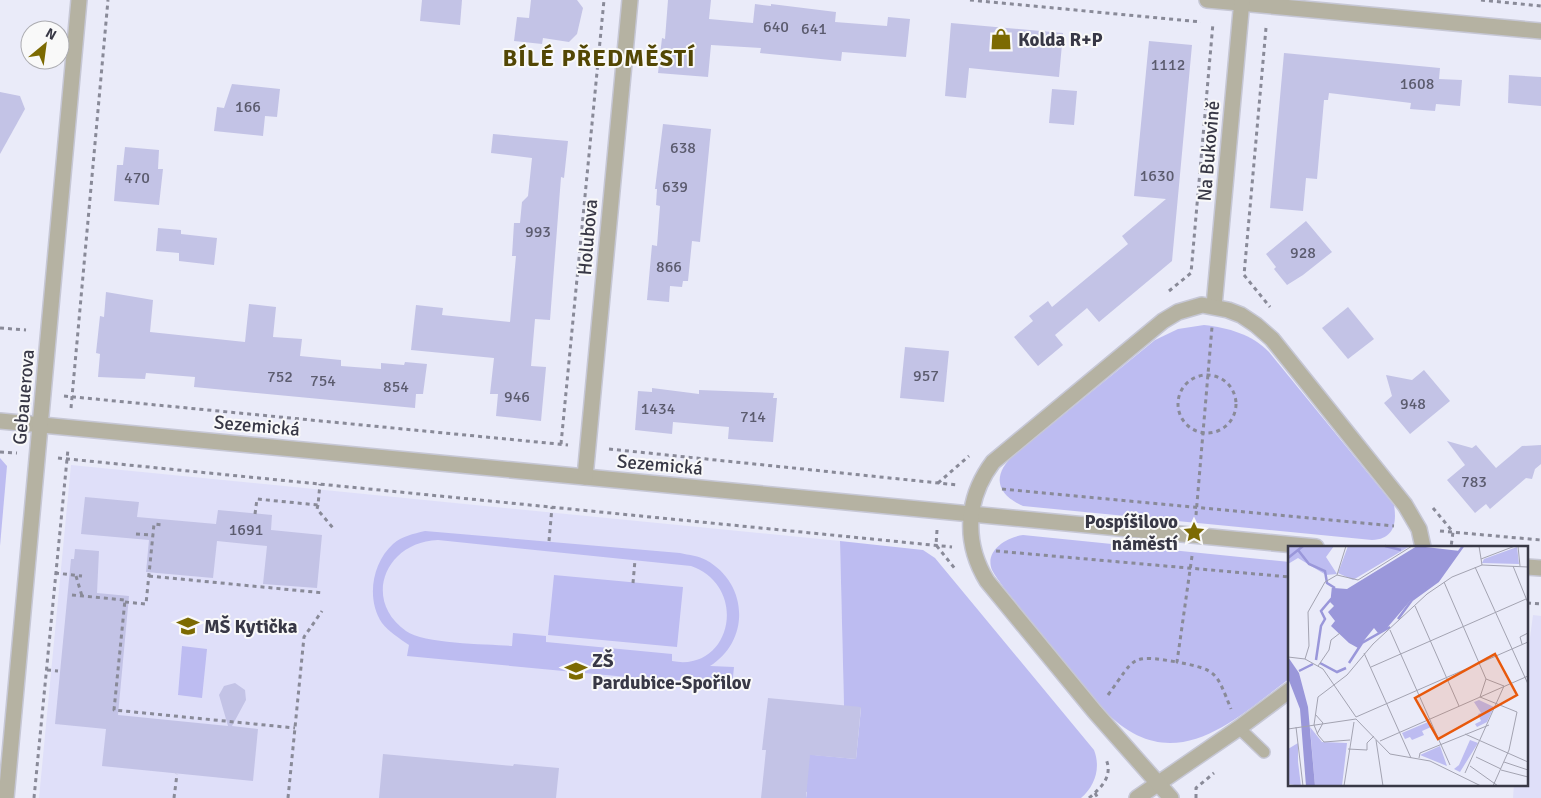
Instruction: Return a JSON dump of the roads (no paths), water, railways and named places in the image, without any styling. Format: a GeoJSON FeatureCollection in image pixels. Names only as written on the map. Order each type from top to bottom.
{"type":"FeatureCollection","features":[{"type":"Feature","properties":{"kind":"street","name":"Gebauerova"},"geometry":{"type":"LineString","coordinates":[[6,798],[79,0]]}},
{"type":"Feature","properties":{"kind":"street","name":"Holubova"},"geometry":{"type":"LineString","coordinates":[[585,477],[630,0]]}},
{"type":"Feature","properties":{"kind":"street"},"geometry":{"type":"LineString","coordinates":[[1207,0],[1541,31]]}},
{"type":"Feature","properties":{"kind":"street","name":"Na Bukovině"},"geometry":{"type":"LineString","coordinates":[[1214,306],[1242,2]]}},
{"type":"Feature","properties":{"kind":"street"},"geometry":{"type":"LineString","coordinates":[[1171,798],[1095,712],[987,581],[978,566],[972,549],[970,514],[977,487],[993,462],[1163,321],[1191,307],[1214,306],[1241,315],[1272,339],[1405,505],[1419,529],[1423,546]]}},
{"type":"Feature","properties":{"kind":"street","name":"Sezemická"},"geometry":{"type":"LineString","coordinates":[[0,421],[1306,546]]}},
{"type":"Feature","properties":{"kind":"street"},"geometry":{"type":"LineString","coordinates":[[1528,567],[1541,568]]}},
{"type":"Feature","properties":{"kind":"street"},"geometry":{"type":"LineString","coordinates":[[1137,798],[1239,728],[1288,691]]}},
{"type":"Feature","properties":{"kind":"lane"},"geometry":{"type":"LineString","coordinates":[[1239,728],[1264,752]]}},
{"type":"Feature","properties":{"kind":"place","name":"Kolda R+P"},"geometry":{"type":"Point","coordinates":[1001,39]}},
{"type":"Feature","properties":{"kind":"place","name":"Pospíšilovo náměstí"},"geometry":{"type":"Point","coordinates":[1194,532]}},
{"type":"Feature","properties":{"kind":"place","name":"MŠ Kytička"},"geometry":{"type":"Point","coordinates":[188,626]}},
{"type":"Feature","properties":{"kind":"place","name":"ZŠ Pardubice-Spořilov"},"geometry":{"type":"Point","coordinates":[576,671]}},
{"type":"Feature","properties":{"kind":"district","name":"BÍLÉ PŘEDMĚSTÍ"},"geometry":{"type":"Point","coordinates":[599,58]}}]}
